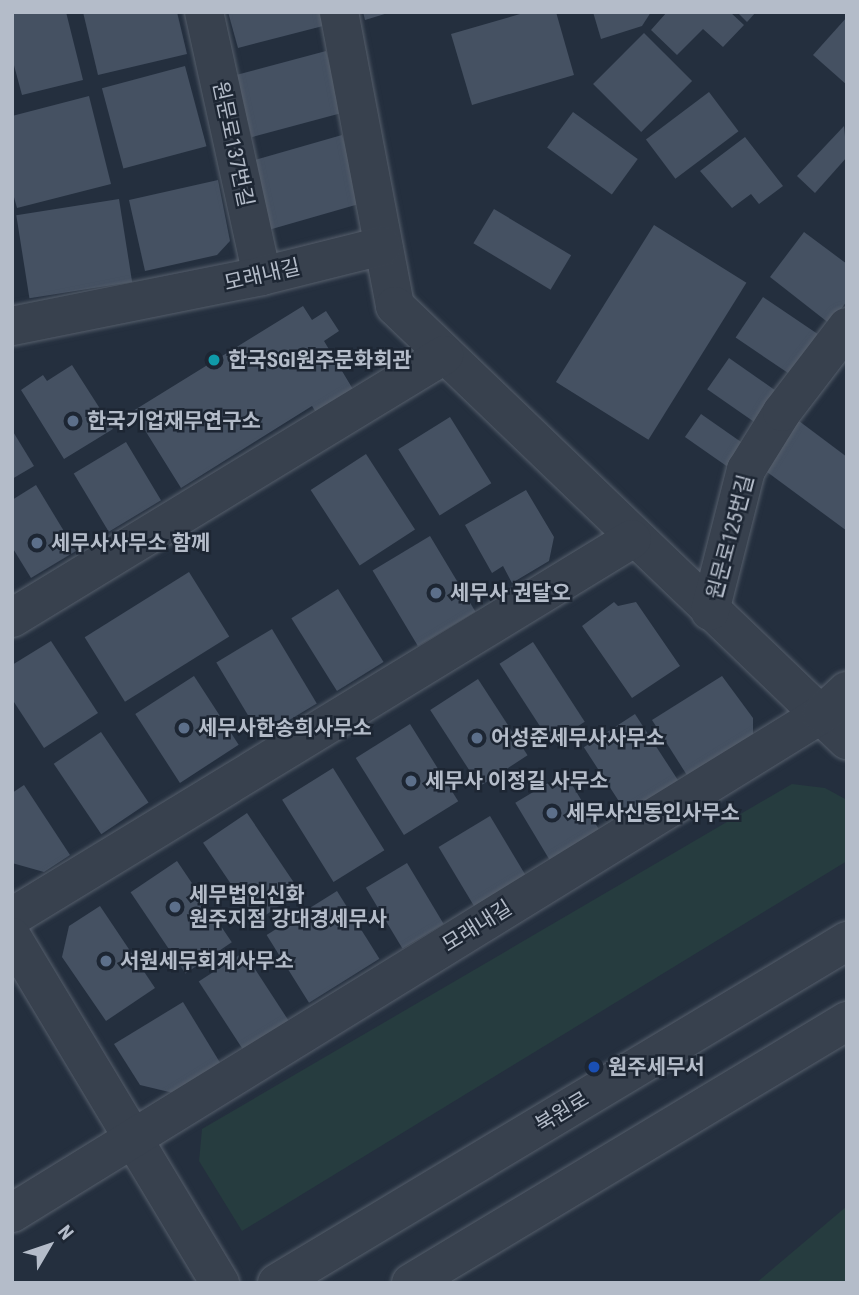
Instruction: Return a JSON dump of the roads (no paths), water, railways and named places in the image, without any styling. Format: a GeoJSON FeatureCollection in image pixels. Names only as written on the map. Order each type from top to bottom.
{"type":"FeatureCollection","features":[{"type":"Feature","properties":{"kind":"street","name":"원문로137번길"},"geometry":{"type":"LineString","coordinates":[[204,12],[262,276]]}},
{"type":"Feature","properties":{"kind":"street"},"geometry":{"type":"LineString","coordinates":[[339,12],[382,246]]}},
{"type":"Feature","properties":{"kind":"street","name":"모래내길"},"geometry":{"type":"LineString","coordinates":[[12,326],[262,276],[382,246],[395,306],[710,611],[838,715],[12,1213]]}},
{"type":"Feature","properties":{"kind":"street","name":"원문로125번길"},"geometry":{"type":"LineString","coordinates":[[710,611],[746,470],[782,412],[847,327]]}},
{"type":"Feature","properties":{"kind":"street"},"geometry":{"type":"LineString","coordinates":[[12,618],[444,355]]}},
{"type":"Feature","properties":{"kind":"street"},"geometry":{"type":"LineString","coordinates":[[12,917],[632,538]]}},
{"type":"Feature","properties":{"kind":"street"},"geometry":{"type":"LineString","coordinates":[[12,937],[220,1283]]}},
{"type":"Feature","properties":{"kind":"street","name":"북원로"},"geometry":{"type":"LineString","coordinates":[[277,1283],[847,941]]}},
{"type":"Feature","properties":{"kind":"street"},"geometry":{"type":"LineString","coordinates":[[411,1283],[847,1021]]}},
{"type":"Feature","properties":{"kind":"place","name":"한국SGI원주문화회관"},"geometry":{"type":"Point","coordinates":[214,360]}},
{"type":"Feature","properties":{"kind":"place","name":"한국기업재무연구소"},"geometry":{"type":"Point","coordinates":[73,421]}},
{"type":"Feature","properties":{"kind":"place","name":"세무사사무소 함께"},"geometry":{"type":"Point","coordinates":[37,543]}},
{"type":"Feature","properties":{"kind":"place","name":"세무사 권달오"},"geometry":{"type":"Point","coordinates":[436,593]}},
{"type":"Feature","properties":{"kind":"place","name":"세무사한송희사무소"},"geometry":{"type":"Point","coordinates":[184,728]}},
{"type":"Feature","properties":{"kind":"place","name":"어성준세무사사무소"},"geometry":{"type":"Point","coordinates":[477,738]}},
{"type":"Feature","properties":{"kind":"place","name":"세무사 이정길 사무소"},"geometry":{"type":"Point","coordinates":[411,781]}},
{"type":"Feature","properties":{"kind":"place","name":"세무사신동인사무소"},"geometry":{"type":"Point","coordinates":[552,813]}},
{"type":"Feature","properties":{"kind":"place","name":"세무법인신화 원주지점 강대경세무사"},"geometry":{"type":"Point","coordinates":[175,907]}},
{"type":"Feature","properties":{"kind":"place","name":"서원세무회계사무소"},"geometry":{"type":"Point","coordinates":[106,961]}},
{"type":"Feature","properties":{"kind":"place","name":"원주세무서"},"geometry":{"type":"Point","coordinates":[594,1067]}}]}
